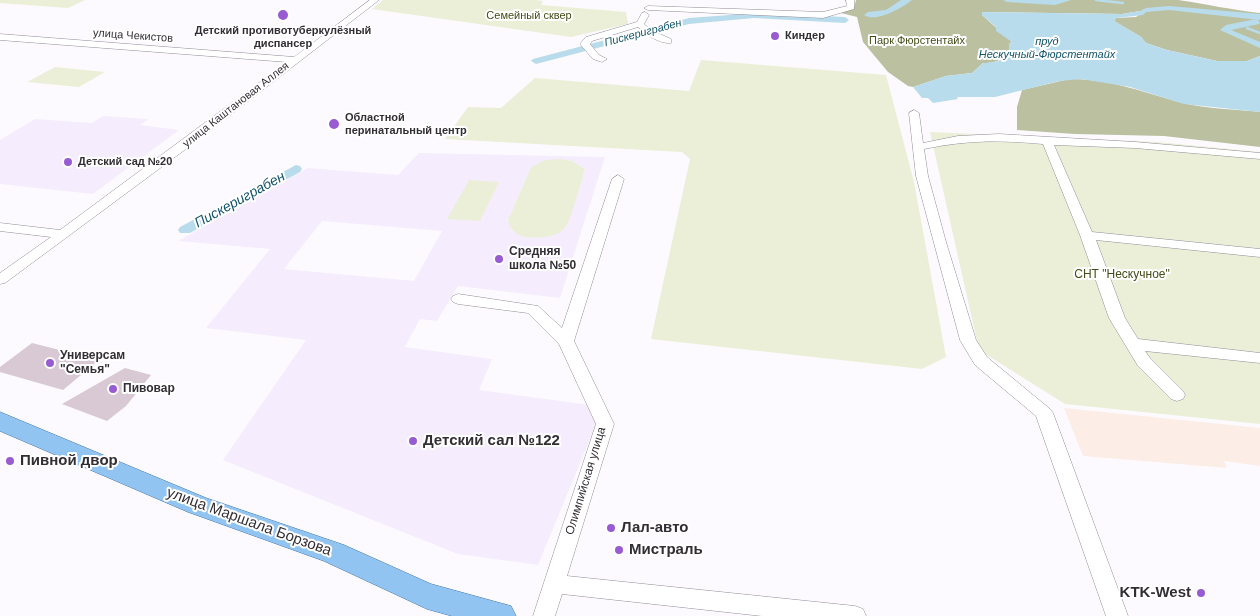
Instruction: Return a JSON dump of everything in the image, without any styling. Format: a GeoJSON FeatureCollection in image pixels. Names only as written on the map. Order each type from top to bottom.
{"type":"FeatureCollection","features":[{"type":"Feature","properties":{"kind":"main road","name":"улица Маршала Борзова"},"geometry":{"type":"LineString","coordinates":[[0,421],[197,505],[334,554],[427,596],[501,616]]}},
{"type":"Feature","properties":{"kind":"street","name":"улица Каштановая Аллея"},"geometry":{"type":"LineString","coordinates":[[0,280],[375,0]]}},
{"type":"Feature","properties":{"kind":"street"},"geometry":{"type":"LineString","coordinates":[[644,29],[649,4],[822,15],[851,7],[850,0]]}},
{"type":"Feature","properties":{"kind":"street"},"geometry":{"type":"LineString","coordinates":[[602,59],[596,57],[587,46],[589,39],[644,29],[668,40]]}},
{"type":"Feature","properties":{"kind":"street","name":"улица Чекистов"},"geometry":{"type":"LineString","coordinates":[[0,37],[294,60]]}},
{"type":"Feature","properties":{"kind":"street"},"geometry":{"type":"LineString","coordinates":[[914,113],[920,147],[922,176],[968,340],[981,361],[1044,413],[1117,616]]}},
{"type":"Feature","properties":{"kind":"street"},"geometry":{"type":"LineString","coordinates":[[920,147],[958,139],[999,137],[1135,145],[1260,156]]}},
{"type":"Feature","properties":{"kind":"street"},"geometry":{"type":"LineString","coordinates":[[1047,141],[1086,235],[1117,318],[1144,362],[1177,395]]}},
{"type":"Feature","properties":{"kind":"street"},"geometry":{"type":"LineString","coordinates":[[458,299],[533,309],[566,341],[618,179]]}},
{"type":"Feature","properties":{"kind":"street"},"geometry":{"type":"LineString","coordinates":[[0,228],[62,234]]}},
{"type":"Feature","properties":{"kind":"street"},"geometry":{"type":"LineString","coordinates":[[1086,235],[1260,253]]}},
{"type":"Feature","properties":{"kind":"street","name":"Олимпийская улица"},"geometry":{"type":"LineString","coordinates":[[544,616],[605,424],[566,341]]}},
{"type":"Feature","properties":{"kind":"street"},"geometry":{"type":"LineString","coordinates":[[1133,344],[1260,358]]}},
{"type":"Feature","properties":{"kind":"street"},"geometry":{"type":"LineString","coordinates":[[554,584],[855,616]]}},
{"type":"Feature","properties":{"kind":"shaded area","name":"Детский сад №20"},"geometry":{"type":"Polygon","coordinates":[[[103,116],[149,119],[140,125],[179,130],[93,194],[0,184],[0,140],[35,119],[92,123],[103,116]]]}},
{"type":"Feature","properties":{"kind":"shaded area"},"geometry":{"type":"Polygon","coordinates":[[[419,153],[605,157],[560,298],[458,286],[437,321],[420,319],[405,347],[492,359],[479,390],[590,405],[597,422],[538,565],[458,554],[223,460],[306,340],[206,328],[270,249],[178,241],[308,168],[398,175],[419,153]],[[545,160],[531,167],[508,220],[512,230],[534,238],[555,234],[565,228],[585,169],[572,161],[545,160]],[[322,221],[284,269],[414,281],[442,231],[322,221]]]}},
{"type":"Feature","properties":{"kind":"shaded area"},"geometry":{"type":"Polygon","coordinates":[[[1064,408],[1260,428],[1260,466],[1224,461],[1227,468],[1083,456],[1064,408]]]}},
{"type":"Feature","properties":{"kind":"green space"},"geometry":{"type":"Polygon","coordinates":[[[0,0],[85,0],[68,8],[0,3],[0,0]]]}},
{"type":"Feature","properties":{"kind":"green space","name":"Семейный сквер"},"geometry":{"type":"Polygon","coordinates":[[[383,0],[536,0],[543,1],[541,5],[626,12],[628,24],[571,37],[372,9],[383,0]]]}},
{"type":"Feature","properties":{"kind":"green space","name":"Парк Фюрстентайх"},"geometry":{"type":"Polygon","coordinates":[[[856,0],[1178,0],[1260,13],[1260,56],[1247,61],[1217,61],[1167,50],[1146,43],[1141,37],[1114,21],[1116,18],[1136,17],[1146,10],[1122,14],[982,12],[982,15],[1012,42],[1009,44],[1009,51],[998,61],[983,63],[972,73],[946,76],[913,87],[908,86],[888,72],[863,42],[857,17],[841,13],[854,8],[856,0]]]}},
{"type":"Feature","properties":{"kind":"green space"},"geometry":{"type":"Polygon","coordinates":[[[701,60],[886,75],[914,182],[946,357],[922,369],[651,339],[690,159],[682,152],[445,139],[468,107],[501,108],[535,78],[689,91],[701,60]]]}},
{"type":"Feature","properties":{"kind":"green space"},"geometry":{"type":"Polygon","coordinates":[[[55,67],[105,72],[79,87],[27,82],[55,67]]]}},
{"type":"Feature","properties":{"kind":"green space"},"geometry":{"type":"Polygon","coordinates":[[[1069,79],[1084,79],[1113,84],[1192,105],[1260,112],[1260,147],[1164,136],[1075,134],[1017,130],[1017,107],[1022,90],[1069,79]]]}},
{"type":"Feature","properties":{"kind":"green space","name":"СНТ \"Нескучное\""},"geometry":{"type":"Polygon","coordinates":[[[930,132],[1157,142],[1260,152],[1260,424],[1065,404],[979,350],[930,132]]]}},
{"type":"Feature","properties":{"kind":"green space"},"geometry":{"type":"Polygon","coordinates":[[[560,159],[572,161],[585,169],[567,225],[561,232],[546,237],[530,238],[514,232],[508,220],[531,167],[545,160],[560,159]]]}},
{"type":"Feature","properties":{"kind":"green space"},"geometry":{"type":"Polygon","coordinates":[[[469,180],[499,182],[480,221],[447,219],[469,180]]]}},
{"type":"Feature","properties":{"kind":"water","name":"пруд Нескучный-Фюрстентайх"},"geometry":{"type":"Polygon","coordinates":[[[1148,10],[1143,15],[1116,18],[1114,21],[1141,37],[1146,43],[1167,50],[1217,61],[1247,61],[1260,56],[1260,112],[1184,104],[1130,87],[1081,79],[1059,81],[995,97],[957,97],[958,99],[933,103],[928,98],[922,98],[913,87],[946,76],[972,73],[983,63],[1001,60],[1005,57],[1009,44],[1012,42],[996,31],[996,27],[982,15],[982,12],[1122,14],[1148,10]]]}},
{"type":"Feature","properties":{"kind":"building","name":"Универсам \"Семья\""},"geometry":{"type":"Polygon","coordinates":[[[32,343],[99,360],[63,390],[0,372],[0,367],[32,343]]]}},
{"type":"Feature","properties":{"kind":"building","name":"Пивовар"},"geometry":{"type":"Polygon","coordinates":[[[125,368],[151,375],[126,406],[107,421],[62,404],[125,368]]]}},
{"type":"Feature","properties":{"kind":"waterway","name":"Пискериграбен"},"geometry":{"type":"LineString","coordinates":[[868,15],[889,12],[897,5],[908,0]]}},
{"type":"Feature","properties":{"kind":"waterway","name":"Пискериграбен"},"geometry":{"type":"LineString","coordinates":[[1007,0],[1055,3],[1067,0]]}},
{"type":"Feature","properties":{"kind":"waterway"},"geometry":{"type":"LineString","coordinates":[[1096,0],[1123,3]]}},
{"type":"Feature","properties":{"kind":"waterway"},"geometry":{"type":"LineString","coordinates":[[1146,10],[1169,8],[1260,17]]}},
{"type":"Feature","properties":{"kind":"waterway","name":"Пискериграбен"},"geometry":{"type":"LineString","coordinates":[[536,61],[689,21],[751,16]]}},
{"type":"Feature","properties":{"kind":"waterway","name":"Пискериграбен"},"geometry":{"type":"LineString","coordinates":[[756,16],[845,20]]}},
{"type":"Feature","properties":{"kind":"waterway"},"geometry":{"type":"LineString","coordinates":[[1256,22],[1229,27],[1224,30],[1260,45]]}},
{"type":"Feature","properties":{"kind":"waterway"},"geometry":{"type":"LineString","coordinates":[[1247,28],[1260,33]]}},
{"type":"Feature","properties":{"kind":"waterway","name":"Пискериграбен"},"geometry":{"type":"LineString","coordinates":[[185,230],[296,169]]}},
{"type":"Feature","properties":{"kind":"place","name":"Детский противотуберкулёзный диспансер"},"geometry":{"type":"Point","coordinates":[283,15]}},
{"type":"Feature","properties":{"kind":"place","name":"Киндер"},"geometry":{"type":"Point","coordinates":[775,36]}},
{"type":"Feature","properties":{"kind":"place","name":"Областной перинатальный центр"},"geometry":{"type":"Point","coordinates":[334,124]}},
{"type":"Feature","properties":{"kind":"place","name":"Детский сад №20"},"geometry":{"type":"Point","coordinates":[68,162]}},
{"type":"Feature","properties":{"kind":"place","name":"Средняя школа №50"},"geometry":{"type":"Point","coordinates":[499,259]}},
{"type":"Feature","properties":{"kind":"place","name":"Универсам \"Семья\""},"geometry":{"type":"Point","coordinates":[50,363]}},
{"type":"Feature","properties":{"kind":"place","name":"Пивовар"},"geometry":{"type":"Point","coordinates":[113,389]}},
{"type":"Feature","properties":{"kind":"place","name":"Детский сал №122"},"geometry":{"type":"Point","coordinates":[413,441]}},
{"type":"Feature","properties":{"kind":"place","name":"Пивной двор"},"geometry":{"type":"Point","coordinates":[10,461]}},
{"type":"Feature","properties":{"kind":"place","name":"Лал-авто"},"geometry":{"type":"Point","coordinates":[611,528]}},
{"type":"Feature","properties":{"kind":"place","name":"Мистраль"},"geometry":{"type":"Point","coordinates":[619,550]}},
{"type":"Feature","properties":{"kind":"place","name":"KTK-West"},"geometry":{"type":"Point","coordinates":[1201,593]}}]}
